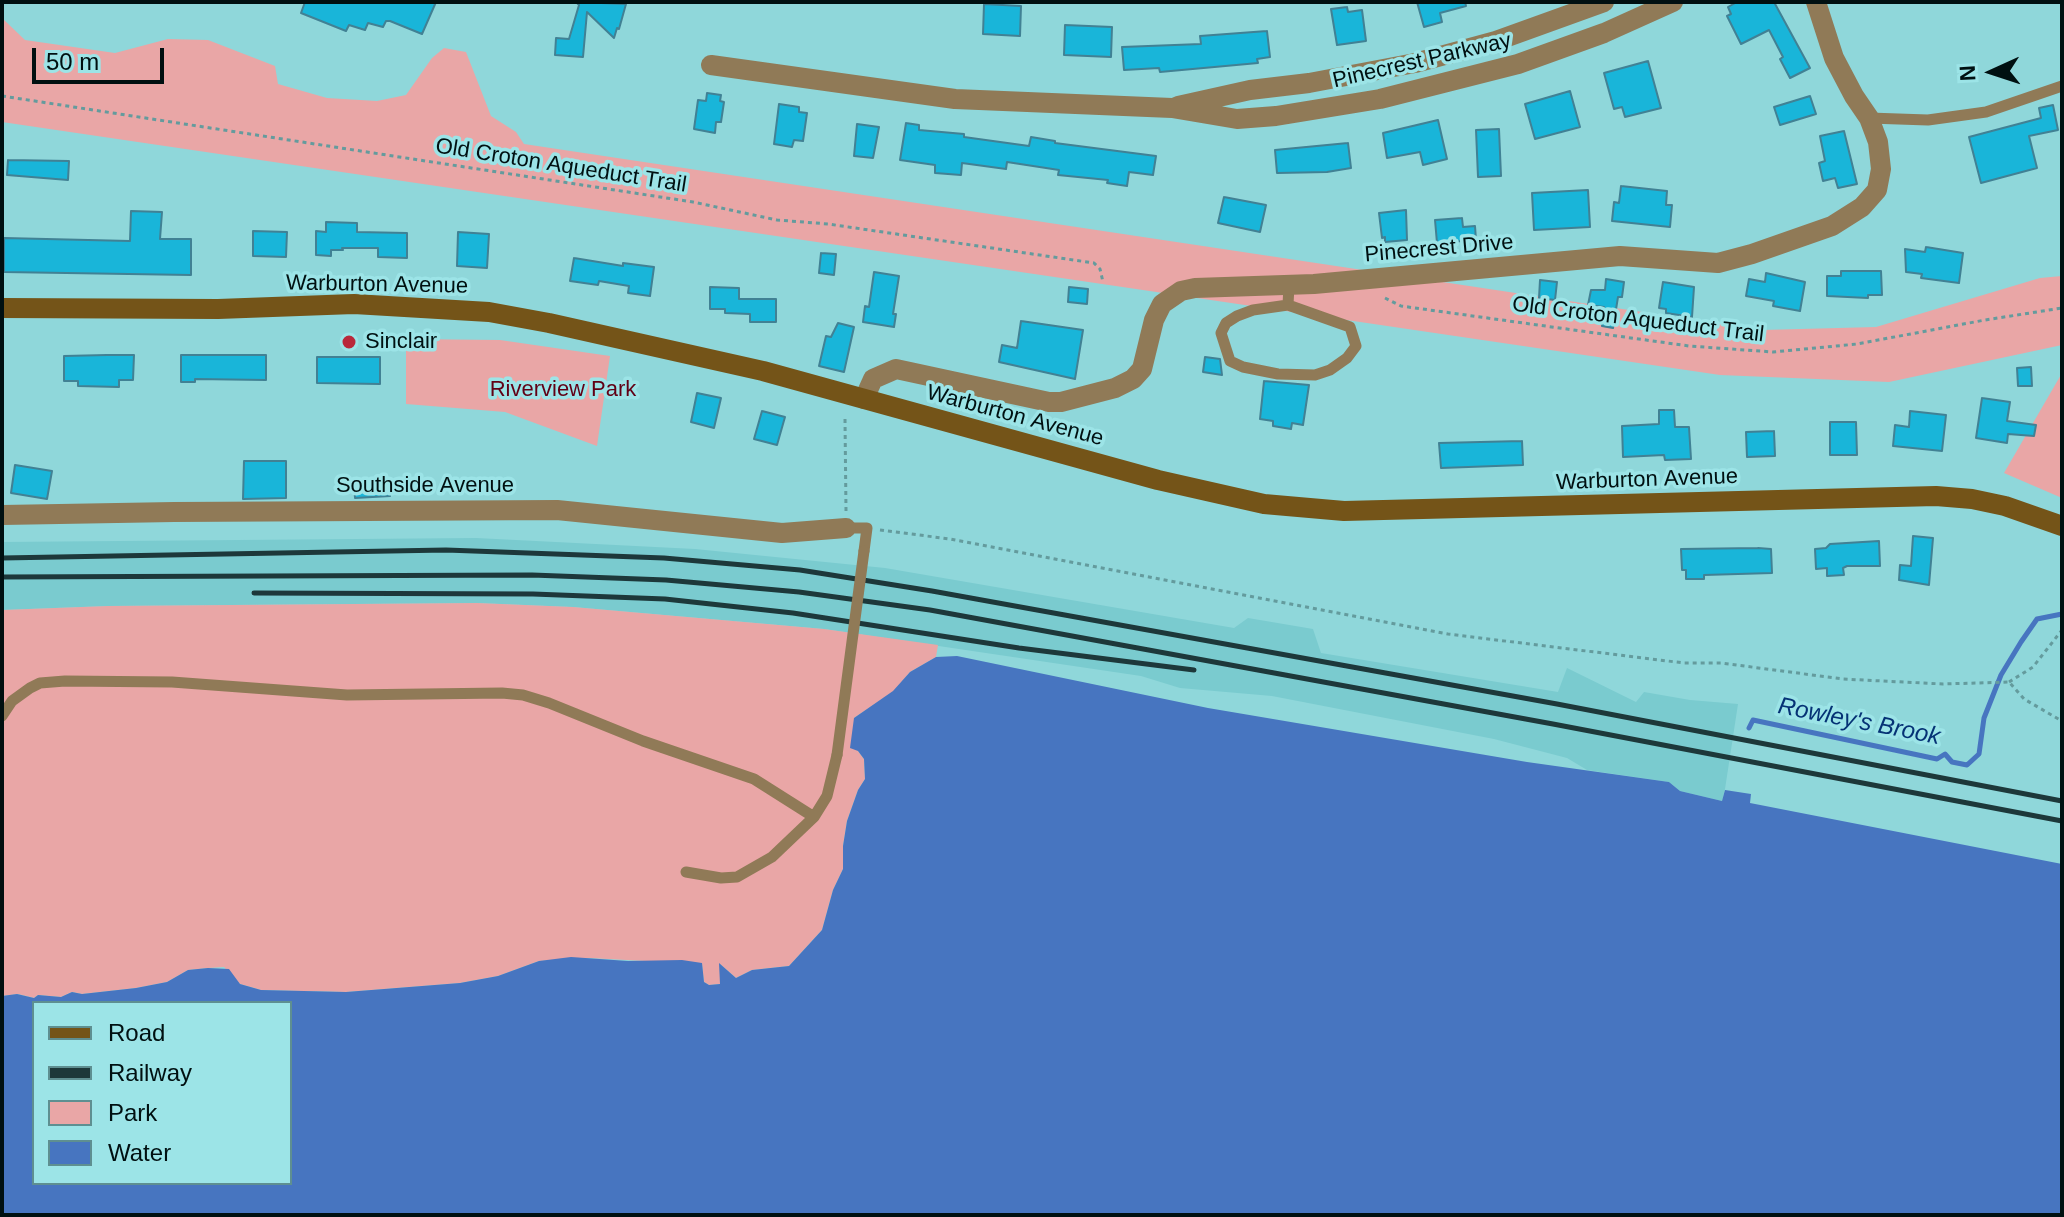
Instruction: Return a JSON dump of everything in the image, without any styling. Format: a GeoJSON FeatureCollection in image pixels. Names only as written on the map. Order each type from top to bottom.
{"type":"FeatureCollection","features":[{"type":"Feature","properties":{"kind":"street","name":"Pinecrest Parkway"},"geometry":{"type":"LineString","coordinates":[[1172,108],[1250,90],[1309,83],[1415,63],[1496,41],[1604,2]]}},
{"type":"Feature","properties":{"kind":"street","name":"Pinecrest Parkway"},"geometry":{"type":"LineString","coordinates":[[711,65],[955,99],[1172,108],[1237,119],[1276,116],[1380,99],[1505,67],[1604,33],[1673,2]]}},
{"type":"Feature","properties":{"kind":"street","name":"Pinecrest Drive"},"geometry":{"type":"LineString","coordinates":[[864,399],[873,379],[896,369],[1035,400],[1061,402],[1115,388],[1133,379],[1142,369],[1154,320],[1162,304],[1181,291],[1205,287],[1288,295],[1359,281],[1620,256],[1718,263],[1832,226],[1862,207],[1877,190],[1881,169],[1878,142],[1869,118],[1834,58],[1816,2]]}},
{"type":"Feature","properties":{"kind":"street"},"geometry":{"type":"LineString","coordinates":[[1496,41],[1505,67]]}},
{"type":"Feature","properties":{"kind":"street","name":"Warburton Avenue"},"geometry":{"type":"LineString","coordinates":[[2,308],[218,309],[354,304],[489,312],[748,368],[1158,480],[1264,504],[1344,511],[1936,496],[1972,499],[2021,511],[2062,526]]}},
{"type":"Feature","properties":{"kind":"street","name":"Southside Avenue"},"geometry":{"type":"LineString","coordinates":[[2,515],[557,510],[782,533],[857,528]]}},
{"type":"Feature","properties":{"kind":"lane"},"geometry":{"type":"LineString","coordinates":[[1869,118],[1928,120],[1986,112],[2062,86]]}},
{"type":"Feature","properties":{"kind":"lane"},"geometry":{"type":"LineString","coordinates":[[1288,295],[1350,327],[1356,346],[1347,358],[1330,370],[1315,375],[1278,374],[1230,361],[1221,333],[1226,323],[1288,295]]}},
{"type":"Feature","properties":{"kind":"lane"},"geometry":{"type":"LineString","coordinates":[[686,872],[721,878],[737,877],[751,871],[772,857],[814,817],[827,796],[837,755],[864,551],[857,528]]}},
{"type":"Feature","properties":{"kind":"lane"},"geometry":{"type":"LineString","coordinates":[[2,716],[12,701],[30,688],[40,683],[65,681],[172,682],[347,695],[523,695],[754,779],[814,817]]}},
{"type":"Feature","properties":{"kind":"path","name":"Old Croton Aqueduct Trail"},"geometry":{"type":"LineString","coordinates":[[2,96],[664,198],[777,220],[828,224],[1094,263],[1100,269],[1103,282]]}},
{"type":"Feature","properties":{"kind":"path","name":"Old Croton Aqueduct Trail"},"geometry":{"type":"LineString","coordinates":[[1359,281],[1401,306],[1689,346],[1773,352],[1857,344],[2062,308]]}},
{"type":"Feature","properties":{"kind":"path"},"geometry":{"type":"LineString","coordinates":[[845,419],[846,501]]}},
{"type":"Feature","properties":{"kind":"path"},"geometry":{"type":"LineString","coordinates":[[857,528],[950,539],[1448,634],[1843,679],[1943,684],[2009,682],[2033,667],[2062,630]]}},
{"type":"Feature","properties":{"kind":"path"},"geometry":{"type":"LineString","coordinates":[[2009,682],[2024,699],[2062,721]]}},
{"type":"Feature","properties":{"kind":"shaded area"},"geometry":{"type":"Polygon","coordinates":[[[476,538],[695,549],[885,568],[1234,628],[1248,618],[1313,629],[1321,653],[1558,692],[1567,668],[1636,702],[1644,692],[1738,704],[1725,789],[1722,801],[1680,791],[1669,782],[1587,770],[1567,758],[1494,739],[1272,696],[1180,688],[1141,676],[824,629],[573,607],[477,603],[108,606],[2,610],[2,542],[476,538]]]}},
{"type":"Feature","properties":{"kind":"green space"},"geometry":{"type":"Polygon","coordinates":[[[2,18],[25,40],[115,53],[168,39],[208,40],[275,66],[278,84],[327,98],[377,101],[406,95],[432,58],[444,48],[466,52],[491,116],[516,132],[524,144],[1762,330],[1876,327],[2040,278],[2062,276],[2062,345],[1889,382],[1720,375],[2,122],[2,18]]]}},
{"type":"Feature","properties":{"kind":"green space","name":"Riverview Park"},"geometry":{"type":"Polygon","coordinates":[[[406,339],[500,340],[610,356],[597,446],[505,412],[406,404],[406,339]]]}},
{"type":"Feature","properties":{"kind":"green space"},"geometry":{"type":"Polygon","coordinates":[[[2062,373],[2062,498],[2004,473],[2062,373]]]}},
{"type":"Feature","properties":{"kind":"green space"},"geometry":{"type":"Polygon","coordinates":[[[477,603],[573,607],[824,629],[938,645],[936,657],[910,672],[894,691],[854,718],[858,751],[864,759],[865,779],[847,821],[843,869],[833,890],[822,930],[789,966],[752,970],[736,978],[720,964],[720,984],[709,985],[704,982],[702,964],[589,958],[539,961],[498,976],[460,983],[346,992],[261,990],[240,984],[224,967],[188,970],[167,982],[136,988],[82,994],[72,992],[61,997],[2,996],[2,610],[108,606],[477,603]]]}},
{"type":"Feature","properties":{"kind":"water"},"geometry":{"type":"Polygon","coordinates":[[[957,656],[1208,708],[1527,762],[1669,782],[1680,791],[1722,801],[1725,790],[1751,794],[1750,803],[2062,864],[2062,1215],[2,1215],[2,996],[61,997],[72,992],[82,994],[136,988],[167,982],[188,970],[208,968],[229,969],[240,984],[261,990],[346,992],[460,983],[498,976],[539,961],[571,957],[702,963],[704,982],[709,985],[720,984],[719,963],[736,978],[752,970],[789,966],[822,930],[833,890],[843,869],[847,821],[865,779],[864,759],[858,751],[850,748],[854,718],[893,691],[910,672],[936,657],[957,656]]]}},
{"type":"Feature","properties":{"kind":"building"},"geometry":{"type":"Polygon","coordinates":[[[305,2],[436,2],[422,34],[390,21],[386,21],[383,27],[368,23],[365,30],[349,25],[346,31],[301,13],[305,2]]]}},
{"type":"Feature","properties":{"kind":"building"},"geometry":{"type":"Polygon","coordinates":[[[576,2],[626,4],[614,38],[587,12],[583,57],[555,55],[556,38],[569,39],[579,5],[576,2]]]}},
{"type":"Feature","properties":{"kind":"building"},"geometry":{"type":"Polygon","coordinates":[[[1417,2],[1465,2],[1466,6],[1440,13],[1442,22],[1424,27],[1417,2]]]}},
{"type":"Feature","properties":{"kind":"building"},"geometry":{"type":"Polygon","coordinates":[[[1737,2],[1774,2],[1810,68],[1790,78],[1769,30],[1741,44],[1727,16],[1731,14],[1728,7],[1737,2]]]}},
{"type":"Feature","properties":{"kind":"building"},"geometry":{"type":"Polygon","coordinates":[[[984,4],[1021,6],[1020,36],[983,34],[984,4]]]}},
{"type":"Feature","properties":{"kind":"building"},"geometry":{"type":"Polygon","coordinates":[[[1347,7],[1348,12],[1362,10],[1366,41],[1337,45],[1331,9],[1347,7]]]}},
{"type":"Feature","properties":{"kind":"building"},"geometry":{"type":"Polygon","coordinates":[[[1065,25],[1112,27],[1111,57],[1064,55],[1065,25]]]}},
{"type":"Feature","properties":{"kind":"building"},"geometry":{"type":"Polygon","coordinates":[[[1267,31],[1270,57],[1257,59],[1258,63],[1160,72],[1159,68],[1124,70],[1122,47],[1201,44],[1200,36],[1267,31]]]}},
{"type":"Feature","properties":{"kind":"building"},"geometry":{"type":"Polygon","coordinates":[[[1648,61],[1661,108],[1625,117],[1622,107],[1614,109],[1604,73],[1648,61]]]}},
{"type":"Feature","properties":{"kind":"building"},"geometry":{"type":"Polygon","coordinates":[[[1570,91],[1580,127],[1535,139],[1525,104],[1570,91]]]}},
{"type":"Feature","properties":{"kind":"building"},"geometry":{"type":"Polygon","coordinates":[[[707,93],[721,95],[720,101],[724,102],[721,122],[716,122],[715,133],[694,129],[698,100],[706,101],[707,93]]]}},
{"type":"Feature","properties":{"kind":"building"},"geometry":{"type":"Polygon","coordinates":[[[1810,96],[1816,114],[1780,125],[1774,107],[1810,96]]]}},
{"type":"Feature","properties":{"kind":"building"},"geometry":{"type":"Polygon","coordinates":[[[779,104],[799,107],[799,112],[807,113],[803,141],[794,140],[792,147],[774,144],[779,104]]]}},
{"type":"Feature","properties":{"kind":"building"},"geometry":{"type":"Polygon","coordinates":[[[2053,105],[2058,130],[2029,136],[2037,168],[1981,183],[1969,137],[2041,118],[2039,108],[2053,105]]]}},
{"type":"Feature","properties":{"kind":"building"},"geometry":{"type":"Polygon","coordinates":[[[1438,120],[1447,159],[1423,165],[1420,152],[1387,158],[1383,133],[1438,120]]]}},
{"type":"Feature","properties":{"kind":"building"},"geometry":{"type":"Polygon","coordinates":[[[906,123],[919,125],[919,130],[964,134],[964,137],[1029,146],[1031,137],[1156,156],[1153,175],[1129,172],[1127,186],[1107,183],[1108,180],[1058,175],[1059,170],[1007,162],[1006,169],[962,163],[961,175],[935,173],[935,165],[900,160],[906,123]]]}},
{"type":"Feature","properties":{"kind":"building"},"geometry":{"type":"Polygon","coordinates":[[[857,124],[879,127],[873,158],[854,156],[857,124]]]}},
{"type":"Feature","properties":{"kind":"building"},"geometry":{"type":"Polygon","coordinates":[[[1499,129],[1501,176],[1478,177],[1476,130],[1499,129]]]}},
{"type":"Feature","properties":{"kind":"building"},"geometry":{"type":"Polygon","coordinates":[[[1844,131],[1857,184],[1838,188],[1835,178],[1823,181],[1819,163],[1825,161],[1820,136],[1844,131]]]}},
{"type":"Feature","properties":{"kind":"building"},"geometry":{"type":"Polygon","coordinates":[[[1348,143],[1351,168],[1277,173],[1275,150],[1348,143]]]}},
{"type":"Feature","properties":{"kind":"building"},"geometry":{"type":"Polygon","coordinates":[[[8,160],[69,161],[68,180],[7,175],[8,160]]]}},
{"type":"Feature","properties":{"kind":"building"},"geometry":{"type":"Polygon","coordinates":[[[1621,186],[1667,191],[1666,205],[1672,205],[1670,227],[1612,221],[1614,202],[1619,203],[1621,186]]]}},
{"type":"Feature","properties":{"kind":"building"},"geometry":{"type":"Polygon","coordinates":[[[1588,190],[1590,227],[1534,230],[1532,193],[1588,190]]]}},
{"type":"Feature","properties":{"kind":"building"},"geometry":{"type":"Polygon","coordinates":[[[1224,197],[1266,205],[1260,232],[1218,223],[1224,197]]]}},
{"type":"Feature","properties":{"kind":"building"},"geometry":{"type":"Polygon","coordinates":[[[1406,210],[1407,240],[1385,242],[1379,213],[1406,210]]]}},
{"type":"Feature","properties":{"kind":"building"},"geometry":{"type":"Polygon","coordinates":[[[131,211],[162,212],[160,239],[191,239],[191,275],[4,272],[4,238],[130,241],[131,211]]]}},
{"type":"Feature","properties":{"kind":"building"},"geometry":{"type":"Polygon","coordinates":[[[1462,218],[1463,227],[1475,226],[1476,240],[1437,243],[1435,220],[1462,218]]]}},
{"type":"Feature","properties":{"kind":"building"},"geometry":{"type":"Polygon","coordinates":[[[326,222],[357,223],[357,232],[407,233],[407,258],[378,257],[378,248],[342,248],[331,250],[331,256],[316,255],[316,231],[326,232],[326,222]]]}},
{"type":"Feature","properties":{"kind":"building"},"geometry":{"type":"Polygon","coordinates":[[[253,231],[287,232],[286,257],[253,256],[253,231]]]}},
{"type":"Feature","properties":{"kind":"building"},"geometry":{"type":"Polygon","coordinates":[[[458,232],[489,234],[487,268],[457,266],[458,232]]]}},
{"type":"Feature","properties":{"kind":"building"},"geometry":{"type":"Polygon","coordinates":[[[1926,247],[1963,253],[1959,283],[1921,278],[1922,274],[1906,272],[1905,249],[1925,252],[1926,247]]]}},
{"type":"Feature","properties":{"kind":"building"},"geometry":{"type":"Polygon","coordinates":[[[821,253],[836,254],[834,275],[819,273],[821,253]]]}},
{"type":"Feature","properties":{"kind":"building"},"geometry":{"type":"Polygon","coordinates":[[[574,258],[623,266],[623,263],[654,267],[650,296],[628,293],[629,286],[599,281],[598,285],[570,281],[574,258]]]}},
{"type":"Feature","properties":{"kind":"building"},"geometry":{"type":"Polygon","coordinates":[[[1841,271],[1881,271],[1882,295],[1868,295],[1868,298],[1827,296],[1827,276],[1841,276],[1841,271]]]}},
{"type":"Feature","properties":{"kind":"building"},"geometry":{"type":"Polygon","coordinates":[[[874,272],[899,276],[894,327],[863,322],[865,306],[869,307],[874,272]]]}},
{"type":"Feature","properties":{"kind":"building"},"geometry":{"type":"Polygon","coordinates":[[[1766,273],[1805,282],[1800,311],[1773,306],[1774,301],[1746,296],[1749,279],[1765,282],[1766,273]]]}},
{"type":"Feature","properties":{"kind":"building"},"geometry":{"type":"Polygon","coordinates":[[[1606,279],[1624,282],[1613,328],[1602,326],[1604,307],[1588,305],[1591,290],[1605,290],[1606,279]]]}},
{"type":"Feature","properties":{"kind":"building"},"geometry":{"type":"Polygon","coordinates":[[[1540,280],[1557,282],[1555,300],[1539,298],[1540,280]]]}},
{"type":"Feature","properties":{"kind":"building"},"geometry":{"type":"Polygon","coordinates":[[[1663,282],[1694,287],[1692,317],[1666,313],[1666,309],[1659,308],[1663,282]]]}},
{"type":"Feature","properties":{"kind":"building"},"geometry":{"type":"Polygon","coordinates":[[[710,287],[739,288],[739,299],[776,299],[776,322],[750,322],[750,314],[710,309],[710,287]]]}},
{"type":"Feature","properties":{"kind":"building"},"geometry":{"type":"Polygon","coordinates":[[[1069,287],[1088,289],[1087,304],[1068,302],[1069,287]]]}},
{"type":"Feature","properties":{"kind":"building"},"geometry":{"type":"Polygon","coordinates":[[[1021,321],[1083,330],[1075,379],[999,362],[1002,345],[1017,348],[1021,321]]]}},
{"type":"Feature","properties":{"kind":"building"},"geometry":{"type":"Polygon","coordinates":[[[838,323],[854,327],[844,372],[819,366],[826,336],[831,337],[838,323]]]}},
{"type":"Feature","properties":{"kind":"building"},"geometry":{"type":"Polygon","coordinates":[[[134,355],[133,380],[119,380],[119,387],[78,386],[78,381],[64,381],[64,356],[134,355]]]}},
{"type":"Feature","properties":{"kind":"building"},"geometry":{"type":"Polygon","coordinates":[[[181,355],[266,355],[266,380],[195,379],[195,382],[181,382],[181,355]]]}},
{"type":"Feature","properties":{"kind":"building"},"geometry":{"type":"Polygon","coordinates":[[[317,357],[380,357],[380,384],[317,383],[317,357]]]}},
{"type":"Feature","properties":{"kind":"building"},"geometry":{"type":"Polygon","coordinates":[[[1205,357],[1220,359],[1222,375],[1203,372],[1205,357]]]}},
{"type":"Feature","properties":{"kind":"building"},"geometry":{"type":"Polygon","coordinates":[[[2031,367],[2032,386],[2018,386],[2017,368],[2031,367]]]}},
{"type":"Feature","properties":{"kind":"building"},"geometry":{"type":"Polygon","coordinates":[[[1264,381],[1309,385],[1303,425],[1292,423],[1291,429],[1273,426],[1273,421],[1260,419],[1264,381]]]}},
{"type":"Feature","properties":{"kind":"building"},"geometry":{"type":"Polygon","coordinates":[[[697,393],[721,398],[714,428],[691,422],[697,393]]]}},
{"type":"Feature","properties":{"kind":"building"},"geometry":{"type":"Polygon","coordinates":[[[1982,398],[2010,402],[2007,421],[2036,425],[2034,436],[2008,434],[2007,443],[1976,438],[1982,398]]]}},
{"type":"Feature","properties":{"kind":"building"},"geometry":{"type":"Polygon","coordinates":[[[1659,410],[1674,410],[1675,427],[1689,427],[1691,459],[1665,460],[1664,455],[1623,457],[1622,426],[1659,424],[1659,410]]]}},
{"type":"Feature","properties":{"kind":"building"},"geometry":{"type":"Polygon","coordinates":[[[762,411],[785,417],[777,445],[754,439],[762,411]]]}},
{"type":"Feature","properties":{"kind":"building"},"geometry":{"type":"Polygon","coordinates":[[[1910,411],[1946,415],[1942,451],[1893,446],[1895,425],[1909,427],[1910,411]]]}},
{"type":"Feature","properties":{"kind":"building"},"geometry":{"type":"Polygon","coordinates":[[[1830,422],[1856,422],[1857,455],[1830,455],[1830,422]]]}},
{"type":"Feature","properties":{"kind":"building"},"geometry":{"type":"Polygon","coordinates":[[[1774,431],[1775,456],[1747,457],[1746,432],[1774,431]]]}},
{"type":"Feature","properties":{"kind":"building"},"geometry":{"type":"Polygon","coordinates":[[[1522,441],[1523,465],[1441,468],[1439,443],[1522,441]]]}},
{"type":"Feature","properties":{"kind":"building"},"geometry":{"type":"Polygon","coordinates":[[[244,461],[286,461],[286,498],[243,499],[244,461]]]}},
{"type":"Feature","properties":{"kind":"building"},"geometry":{"type":"Polygon","coordinates":[[[15,465],[52,471],[47,499],[11,493],[15,465]]]}},
{"type":"Feature","properties":{"kind":"building"},"geometry":{"type":"Polygon","coordinates":[[[389,481],[390,496],[355,498],[354,483],[389,481]]]}},
{"type":"Feature","properties":{"kind":"building"},"geometry":{"type":"Polygon","coordinates":[[[1913,536],[1933,538],[1929,585],[1899,580],[1900,565],[1911,566],[1913,536]]]}},
{"type":"Feature","properties":{"kind":"building"},"geometry":{"type":"Polygon","coordinates":[[[1879,541],[1880,566],[1847,566],[1843,568],[1844,575],[1827,576],[1827,568],[1816,569],[1815,549],[1826,548],[1830,544],[1879,541]]]}},
{"type":"Feature","properties":{"kind":"building"},"geometry":{"type":"Polygon","coordinates":[[[1681,549],[1771,549],[1772,573],[1704,575],[1704,579],[1686,579],[1686,570],[1682,570],[1681,549]]]}},
{"type":"Feature","properties":{"kind":"waterway","name":"Rowley's Brook"},"geometry":{"type":"LineString","coordinates":[[1749,728],[1753,720],[1937,759],[1945,754],[1952,762],[1967,765],[1979,754],[1984,718],[2001,675],[2021,642],[2037,619],[2062,614]]}},
{"type":"Feature","properties":{"kind":"railway"},"geometry":{"type":"LineString","coordinates":[[2,558],[446,550],[664,558],[800,570],[1557,704],[2062,801]]}},
{"type":"Feature","properties":{"kind":"railway"},"geometry":{"type":"LineString","coordinates":[[2,577],[532,575],[666,580],[799,592],[930,610],[2062,821]]}},
{"type":"Feature","properties":{"kind":"railway"},"geometry":{"type":"LineString","coordinates":[[254,593],[533,594],[665,599],[793,613],[1019,648],[1194,670]]}},
{"type":"Feature","properties":{"kind":"place","name":"Sinclair"},"geometry":{"type":"Point","coordinates":[349,342]}}]}
